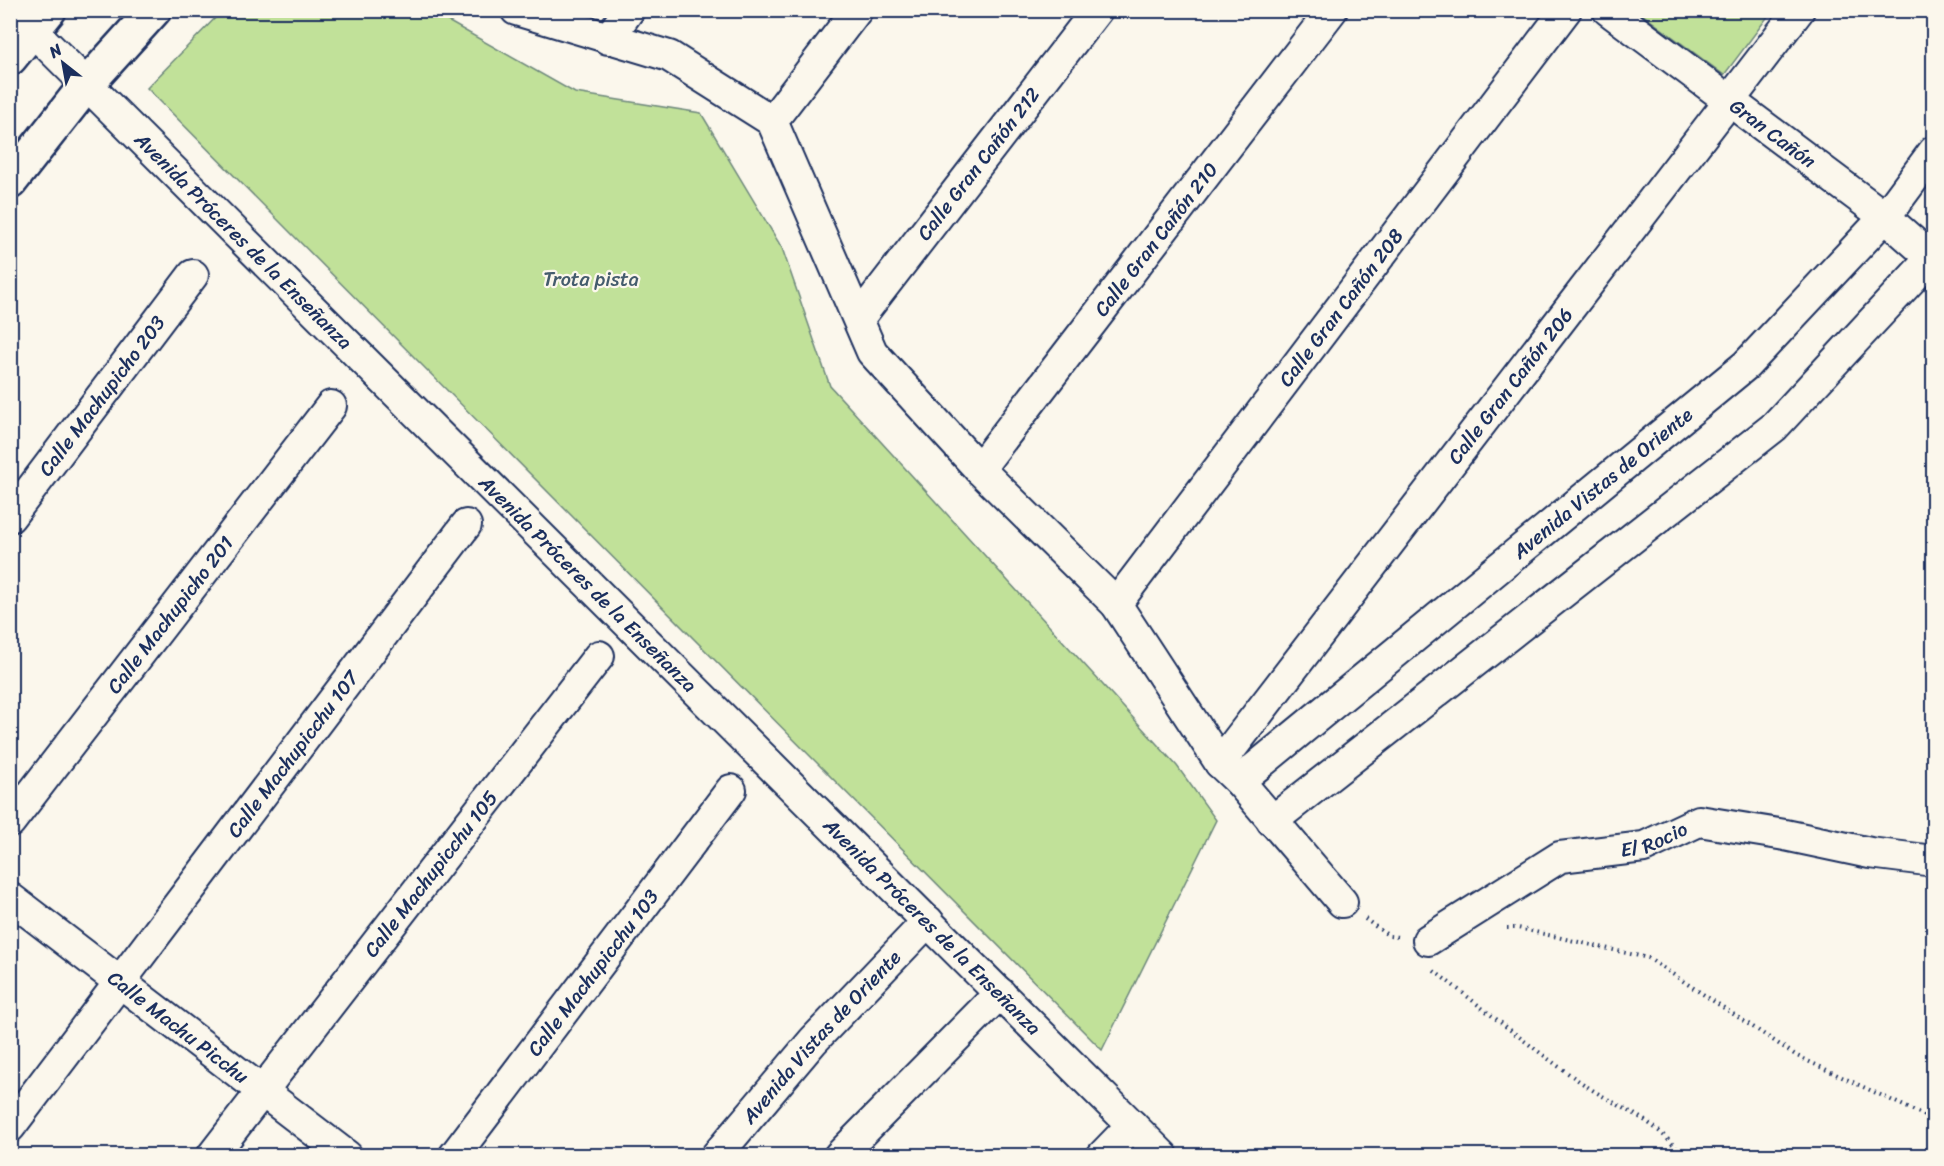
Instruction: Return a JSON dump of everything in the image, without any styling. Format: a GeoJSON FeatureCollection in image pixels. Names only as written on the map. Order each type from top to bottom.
{"type":"FeatureCollection","features":[{"type":"Feature","properties":{"kind":"street"},"geometry":{"type":"LineString","coordinates":[[10,182],[87,84],[154,10]]}},
{"type":"Feature","properties":{"kind":"street"},"geometry":{"type":"LineString","coordinates":[[516,10],[669,56],[772,121],[872,352],[979,469],[1116,604],[1230,772],[1342,902]]}},
{"type":"Feature","properties":{"kind":"street"},"geometry":{"type":"LineString","coordinates":[[608,39],[629,10]]}},
{"type":"Feature","properties":{"kind":"street"},"geometry":{"type":"LineString","coordinates":[[772,121],[857,10]]}},
{"type":"Feature","properties":{"kind":"street","name":"Calle Gran Cañón 212"},"geometry":{"type":"LineString","coordinates":[[859,318],[1097,10]]}},
{"type":"Feature","properties":{"kind":"street","name":"Calle Gran Cañón 210"},"geometry":{"type":"LineString","coordinates":[[979,469],[1332,10]]}},
{"type":"Feature","properties":{"kind":"street","name":"Calle Gran Cañón 208"},"geometry":{"type":"LineString","coordinates":[[1116,604],[1566,10]]}},
{"type":"Feature","properties":{"kind":"street","name":"Gran Cañón"},"geometry":{"type":"LineString","coordinates":[[1608,10],[1886,217],[1933,258]]}},
{"type":"Feature","properties":{"kind":"street","name":"Calle Gran Cañón 206"},"geometry":{"type":"LineString","coordinates":[[1230,772],[1799,10]]}},
{"type":"Feature","properties":{"kind":"street"},"geometry":{"type":"LineString","coordinates":[[10,58],[31,17]]}},
{"type":"Feature","properties":{"kind":"street","name":"Avenida Próceres de la Enseñanza"},"geometry":{"type":"LineString","coordinates":[[31,17],[87,84],[1163,1155]]}},
{"type":"Feature","properties":{"kind":"street","name":"Avenida Vistas de Oriente"},"geometry":{"type":"LineString","coordinates":[[1230,772],[1746,364],[1886,217],[1934,151]]}},
{"type":"Feature","properties":{"kind":"street"},"geometry":{"type":"LineString","coordinates":[[1272,821],[1774,427],[1933,258]]}},
{"type":"Feature","properties":{"kind":"street","name":"Calle Machupicho 203"},"geometry":{"type":"LineString","coordinates":[[10,517],[193,275]]}},
{"type":"Feature","properties":{"kind":"street","name":"Calle Machupicho 201"},"geometry":{"type":"LineString","coordinates":[[10,822],[331,406]]}},
{"type":"Feature","properties":{"kind":"street","name":"Calle Machupicchu 107"},"geometry":{"type":"LineString","coordinates":[[10,1127],[466,525]]}},
{"type":"Feature","properties":{"kind":"street","name":"Calle Machupicchu 105"},"geometry":{"type":"LineString","coordinates":[[212,1155],[600,656]]}},
{"type":"Feature","properties":{"kind":"street","name":"Calle Machupicchu 103"},"geometry":{"type":"LineString","coordinates":[[454,1155],[731,790]]}},
{"type":"Feature","properties":{"kind":"street","name":"El Rocio"},"geometry":{"type":"LineString","coordinates":[[1427,952],[1560,857],[1644,846],[1699,821],[1785,835],[1870,853],[1934,861]]}},
{"type":"Feature","properties":{"kind":"street","name":"Calle Machu Picchu"},"geometry":{"type":"LineString","coordinates":[[10,898],[121,982],[254,1100],[347,1155]]}},
{"type":"Feature","properties":{"kind":"street","name":"Avenida Vistas de Oriente"},"geometry":{"type":"LineString","coordinates":[[716,1155],[813,1041],[928,921]]}},
{"type":"Feature","properties":{"kind":"street"},"geometry":{"type":"LineString","coordinates":[[839,1155],[1000,993]]}},
{"type":"Feature","properties":{"kind":"street"},"geometry":{"type":"LineString","coordinates":[[1102,1155],[1132,1125]]}},
{"type":"Feature","properties":{"kind":"path"},"geometry":{"type":"LineString","coordinates":[[1342,902],[1398,944]]}},
{"type":"Feature","properties":{"kind":"path"},"geometry":{"type":"LineString","coordinates":[[1498,928],[1518,928],[1648,958],[1797,1056],[1934,1120]]}},
{"type":"Feature","properties":{"kind":"path"},"geometry":{"type":"LineString","coordinates":[[1389,936],[1427,952],[1592,1090],[1643,1117],[1668,1136],[1682,1155]]}},
{"type":"Feature","properties":{"kind":"green space"},"geometry":{"type":"Polygon","coordinates":[[[1638,10],[1772,11],[1724,75],[1638,10]]]}},
{"type":"Feature","properties":{"kind":"green space","name":"Trota pista"},"geometry":{"type":"Polygon","coordinates":[[[222,11],[430,11],[575,93],[701,113],[782,248],[830,386],[1177,766],[1216,820],[1102,1050],[147,88],[222,11]]]}}]}
